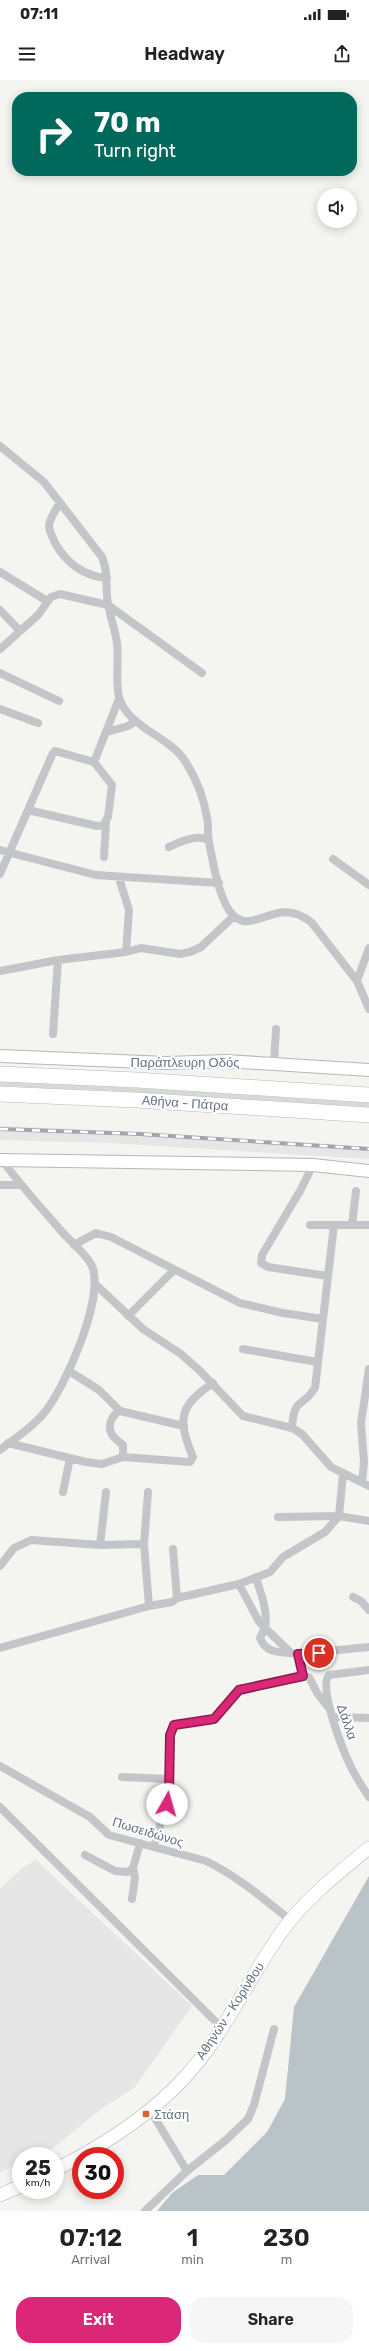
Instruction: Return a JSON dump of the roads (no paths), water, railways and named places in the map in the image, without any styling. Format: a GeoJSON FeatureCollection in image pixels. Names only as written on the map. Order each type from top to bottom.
{"type":"FeatureCollection","features":[{"type":"Feature","properties":{"kind":"highway","name":"Αθήνα - Πάτρα"},"geometry":{"type":"LineString","coordinates":[[0,1074],[137,1080],[369,1095]]}},
{"type":"Feature","properties":{"kind":"highway","name":"Αθήνα - Πάτρα"},"geometry":{"type":"LineString","coordinates":[[0,1094],[130,1099],[369,1115]]}},
{"type":"Feature","properties":{"kind":"main road","name":"Αθηνών - Κορίνθου"},"geometry":{"type":"LineString","coordinates":[[64,2165],[114,2135],[150,2110],[186,2076],[222,2028],[270,1948],[290,1920],[369,1848]]}},
{"type":"Feature","properties":{"kind":"main road"},"geometry":{"type":"LineString","coordinates":[[0,2194],[12,2189]]}},
{"type":"Feature","properties":{"kind":"street"},"geometry":{"type":"LineString","coordinates":[[0,446],[35,472],[102,557],[106,568],[108,605],[117,643],[117,687],[120,699],[127,712],[136,721],[171,745],[189,767],[196,780],[204,807],[208,840],[219,883],[225,902],[234,916],[240,920],[251,921],[282,912],[299,913],[312,923],[357,981],[369,1009]]}},
{"type":"Feature","properties":{"kind":"street"},"geometry":{"type":"LineString","coordinates":[[60,503],[49,524],[49,530],[61,554],[76,569],[97,577],[107,578]]}},
{"type":"Feature","properties":{"kind":"street"},"geometry":{"type":"LineString","coordinates":[[0,572],[47,601]]}},
{"type":"Feature","properties":{"kind":"street"},"geometry":{"type":"LineString","coordinates":[[0,649],[38,614],[47,601],[54,595],[60,594],[108,605],[202,672]]}},
{"type":"Feature","properties":{"kind":"street"},"geometry":{"type":"LineString","coordinates":[[0,610],[20,631]]}},
{"type":"Feature","properties":{"kind":"street"},"geometry":{"type":"LineString","coordinates":[[0,673],[59,701]]}},
{"type":"Feature","properties":{"kind":"street"},"geometry":{"type":"LineString","coordinates":[[94,762],[120,699]]}},
{"type":"Feature","properties":{"kind":"street"},"geometry":{"type":"LineString","coordinates":[[0,709],[38,723]]}},
{"type":"Feature","properties":{"kind":"street"},"geometry":{"type":"LineString","coordinates":[[107,732],[128,726],[136,721]]}},
{"type":"Feature","properties":{"kind":"street"},"geometry":{"type":"LineString","coordinates":[[0,874],[4,852],[28,810],[55,751],[94,762],[112,785],[106,822],[104,856]]}},
{"type":"Feature","properties":{"kind":"street"},"geometry":{"type":"LineString","coordinates":[[28,810],[97,826],[106,822]]}},
{"type":"Feature","properties":{"kind":"street"},"geometry":{"type":"LineString","coordinates":[[169,848],[190,839],[204,838],[208,840]]}},
{"type":"Feature","properties":{"kind":"street"},"geometry":{"type":"LineString","coordinates":[[4,852],[96,876],[219,883]]}},
{"type":"Feature","properties":{"kind":"street"},"geometry":{"type":"LineString","coordinates":[[334,858],[369,885]]}},
{"type":"Feature","properties":{"kind":"street"},"geometry":{"type":"LineString","coordinates":[[119,878],[129,910],[126,952]]}},
{"type":"Feature","properties":{"kind":"street"},"geometry":{"type":"LineString","coordinates":[[0,971],[58,960],[126,952],[146,948],[180,954],[190,952],[201,947],[234,916]]}},
{"type":"Feature","properties":{"kind":"street"},"geometry":{"type":"LineString","coordinates":[[357,981],[369,948]]}},
{"type":"Feature","properties":{"kind":"street"},"geometry":{"type":"LineString","coordinates":[[53,1034],[58,960]]}},
{"type":"Feature","properties":{"kind":"street"},"geometry":{"type":"LineString","coordinates":[[274,1064],[276,1029]]}},
{"type":"Feature","properties":{"kind":"street","name":"Παράπλευρη Οδός"},"geometry":{"type":"LineString","coordinates":[[0,1056],[155,1063],[214,1061],[369,1070]]}},
{"type":"Feature","properties":{"kind":"street"},"geometry":{"type":"LineString","coordinates":[[1,1160],[313,1165],[369,1170]]}},
{"type":"Feature","properties":{"kind":"street"},"geometry":{"type":"LineString","coordinates":[[0,1450],[44,1414],[57,1394],[69,1371],[92,1305],[96,1284],[90,1262],[21,1185],[1,1160]]}},
{"type":"Feature","properties":{"kind":"street"},"geometry":{"type":"LineString","coordinates":[[313,1165],[300,1191],[262,1255],[261,1263],[268,1267],[328,1276]]}},
{"type":"Feature","properties":{"kind":"street"},"geometry":{"type":"LineString","coordinates":[[0,1185],[21,1185]]}},
{"type":"Feature","properties":{"kind":"street"},"geometry":{"type":"LineString","coordinates":[[352,1226],[356,1191]]}},
{"type":"Feature","properties":{"kind":"street"},"geometry":{"type":"LineString","coordinates":[[310,1225],[369,1225]]}},
{"type":"Feature","properties":{"kind":"street"},"geometry":{"type":"LineString","coordinates":[[292,1428],[293,1412],[296,1406],[315,1388],[334,1225]]}},
{"type":"Feature","properties":{"kind":"street"},"geometry":{"type":"LineString","coordinates":[[74,1245],[96,1233],[145,1253],[174,1270],[254,1308],[323,1319]]}},
{"type":"Feature","properties":{"kind":"street"},"geometry":{"type":"LineString","coordinates":[[128,1316],[174,1270]]}},
{"type":"Feature","properties":{"kind":"street"},"geometry":{"type":"LineString","coordinates":[[96,1284],[128,1316],[180,1354],[213,1383],[235,1409],[243,1416],[292,1428],[302,1434],[331,1467],[365,1484],[361,1423],[369,1369]]}},
{"type":"Feature","properties":{"kind":"street"},"geometry":{"type":"LineString","coordinates":[[243,1349],[317,1362]]}},
{"type":"Feature","properties":{"kind":"street"},"geometry":{"type":"LineString","coordinates":[[69,1371],[99,1390],[120,1412],[184,1426]]}},
{"type":"Feature","properties":{"kind":"street"},"geometry":{"type":"LineString","coordinates":[[8,1443],[102,1464],[123,1457],[190,1462],[193,1457],[183,1420],[189,1402],[213,1383]]}},
{"type":"Feature","properties":{"kind":"street"},"geometry":{"type":"LineString","coordinates":[[364,1395],[369,1407]]}},
{"type":"Feature","properties":{"kind":"street"},"geometry":{"type":"LineString","coordinates":[[120,1412],[114,1416],[109,1429],[111,1436],[123,1445],[123,1457]]}},
{"type":"Feature","properties":{"kind":"street"},"geometry":{"type":"LineString","coordinates":[[63,1492],[70,1458]]}},
{"type":"Feature","properties":{"kind":"street"},"geometry":{"type":"LineString","coordinates":[[0,1648],[149,1606],[172,1602],[177,1598],[239,1584],[270,1572],[283,1557],[325,1532],[339,1516],[343,1474]]}},
{"type":"Feature","properties":{"kind":"street"},"geometry":{"type":"LineString","coordinates":[[100,1546],[106,1492]]}},
{"type":"Feature","properties":{"kind":"street"},"geometry":{"type":"LineString","coordinates":[[148,1492],[144,1544],[149,1606]]}},
{"type":"Feature","properties":{"kind":"street"},"geometry":{"type":"LineString","coordinates":[[278,1517],[339,1516],[369,1521]]}},
{"type":"Feature","properties":{"kind":"street"},"geometry":{"type":"LineString","coordinates":[[0,1566],[14,1548],[31,1540],[100,1546],[144,1544]]}},
{"type":"Feature","properties":{"kind":"street"},"geometry":{"type":"LineString","coordinates":[[174,1549],[177,1598]]}},
{"type":"Feature","properties":{"kind":"street"},"geometry":{"type":"LineString","coordinates":[[256,1577],[267,1617],[265,1628],[260,1638],[264,1646],[280,1654],[369,1647]]}},
{"type":"Feature","properties":{"kind":"street"},"geometry":{"type":"LineString","coordinates":[[239,1584],[258,1620],[295,1654],[303,1676]]}},
{"type":"Feature","properties":{"kind":"street"},"geometry":{"type":"LineString","coordinates":[[353,1597],[361,1601],[369,1610]]}},
{"type":"Feature","properties":{"kind":"street","name":"Δάλλα"},"geometry":{"type":"LineString","coordinates":[[369,1670],[329,1675],[327,1680],[328,1706],[350,1765],[369,1797]]}},
{"type":"Feature","properties":{"kind":"street"},"geometry":{"type":"LineString","coordinates":[[154,1846],[167,1804],[170,1779],[170,1735],[174,1725],[214,1719],[239,1690],[303,1676],[309,1677],[317,1693],[328,1706]]}},
{"type":"Feature","properties":{"kind":"street"},"geometry":{"type":"LineString","coordinates":[[332,1717],[369,1718]]}},
{"type":"Feature","properties":{"kind":"street","name":"Πωσειδώνος"},"geometry":{"type":"LineString","coordinates":[[0,1766],[90,1817],[109,1835],[154,1846],[217,1867],[246,1886],[290,1920]]}},
{"type":"Feature","properties":{"kind":"street"},"geometry":{"type":"LineString","coordinates":[[122,1777],[170,1779]]}},
{"type":"Feature","properties":{"kind":"street"},"geometry":{"type":"LineString","coordinates":[[0,1807],[222,2028]]}},
{"type":"Feature","properties":{"kind":"street"},"geometry":{"type":"LineString","coordinates":[[132,1899],[135,1878],[133,1868],[140,1843]]}},
{"type":"Feature","properties":{"kind":"street"},"geometry":{"type":"LineString","coordinates":[[85,1855],[115,1871],[128,1872],[133,1868]]}},
{"type":"Feature","properties":{"kind":"street"},"geometry":{"type":"LineString","coordinates":[[145,2211],[187,2170],[226,2140],[248,2119],[254,2105],[274,2030]]}},
{"type":"Feature","properties":{"kind":"street"},"geometry":{"type":"LineString","coordinates":[[150,2110],[187,2170]]}},
{"type":"Feature","properties":{"kind":"railway"},"geometry":{"type":"LineString","coordinates":[[0,1129],[140,1134],[369,1149]]}},
{"type":"Feature","properties":{"kind":"place","name":"Στάση"},"geometry":{"type":"Point","coordinates":[146,2114]}}]}
